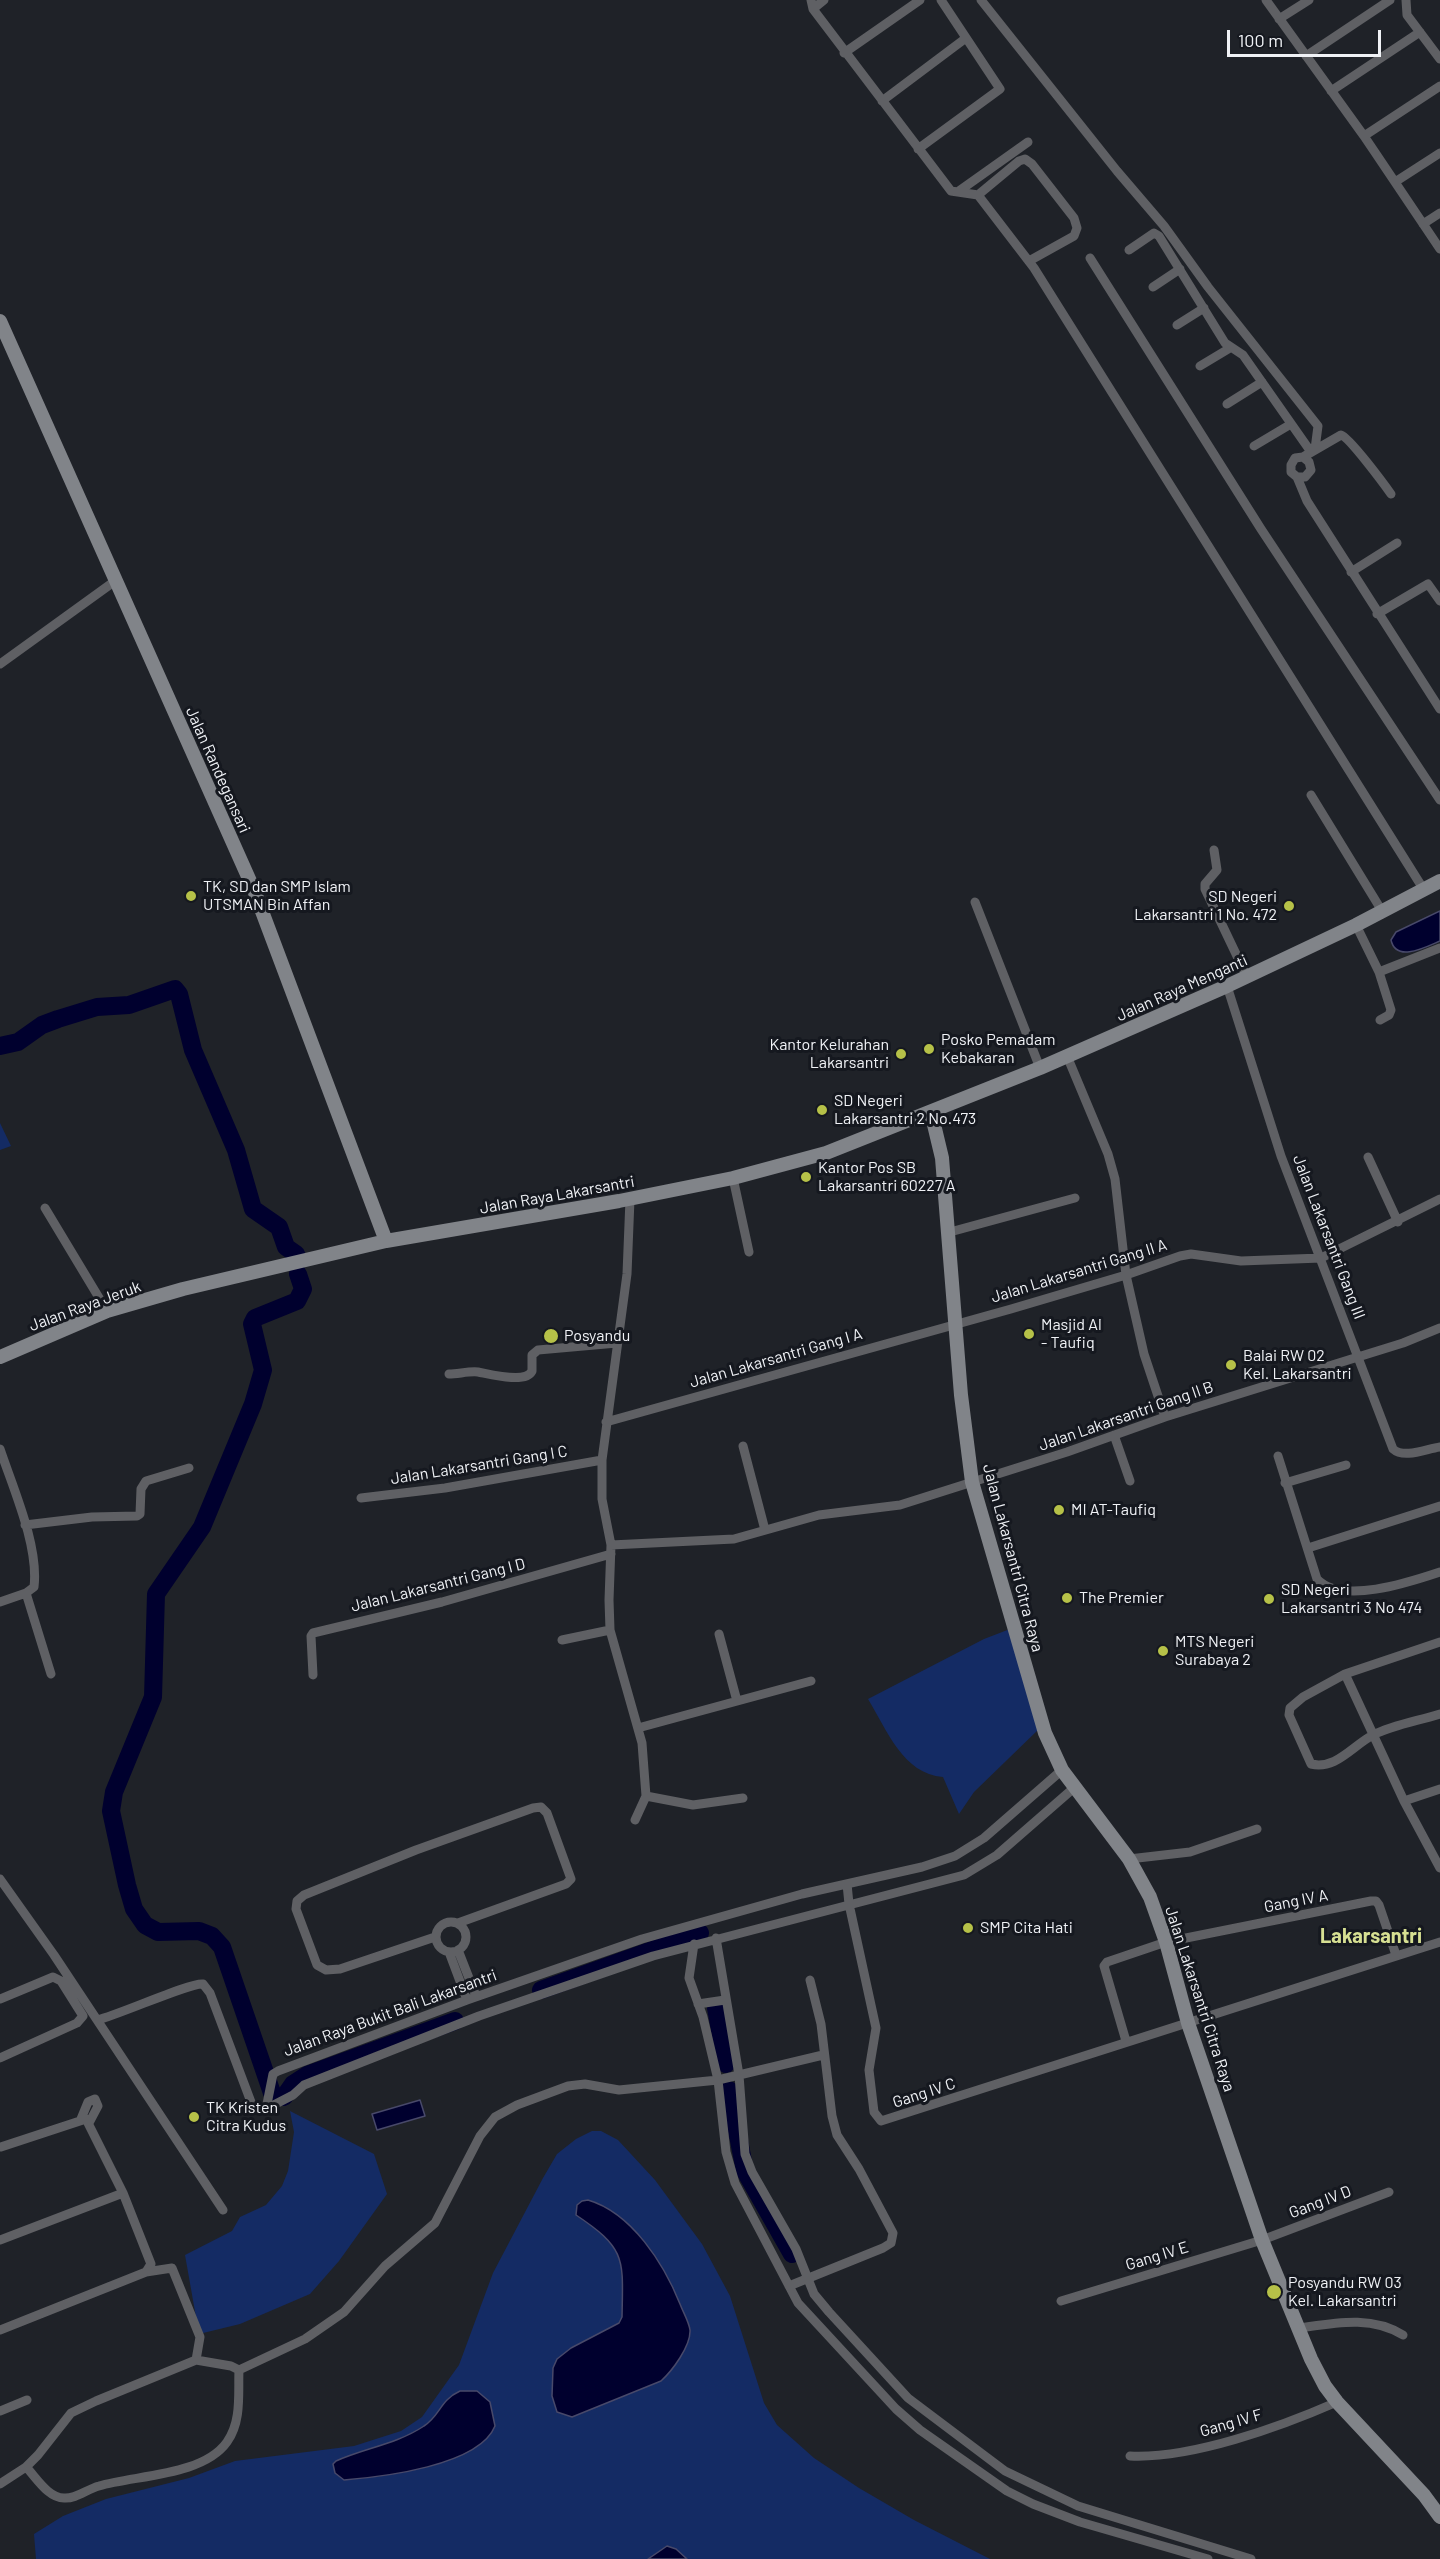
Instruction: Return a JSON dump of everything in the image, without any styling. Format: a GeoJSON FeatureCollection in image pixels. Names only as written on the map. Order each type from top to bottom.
{"type":"FeatureCollection","features":[{"type":"Feature","properties":{"kind":"street"},"geometry":{"type":"LineString","coordinates":[[824,0],[812,4],[844,53],[918,149],[951,191],[978,195],[1029,261],[1424,890]]}},
{"type":"Feature","properties":{"kind":"street"},"geometry":{"type":"LineString","coordinates":[[844,53],[920,0]]}},
{"type":"Feature","properties":{"kind":"street"},"geometry":{"type":"LineString","coordinates":[[918,149],[1000,89],[941,0]]}},
{"type":"Feature","properties":{"kind":"street"},"geometry":{"type":"LineString","coordinates":[[981,0],[1117,171],[1164,226],[1318,426],[1310,453],[1311,470],[1305,477],[1297,477]]}},
{"type":"Feature","properties":{"kind":"street"},"geometry":{"type":"LineString","coordinates":[[1266,0],[1364,136],[1440,249]]}},
{"type":"Feature","properties":{"kind":"street"},"geometry":{"type":"LineString","coordinates":[[1279,19],[1308,0]]}},
{"type":"Feature","properties":{"kind":"street"},"geometry":{"type":"LineString","coordinates":[[1306,56],[1390,0]]}},
{"type":"Feature","properties":{"kind":"street"},"geometry":{"type":"LineString","coordinates":[[1406,0],[1407,15],[1440,59]]}},
{"type":"Feature","properties":{"kind":"street"},"geometry":{"type":"LineString","coordinates":[[1331,91],[1420,32]]}},
{"type":"Feature","properties":{"kind":"street"},"geometry":{"type":"LineString","coordinates":[[882,101],[966,38]]}},
{"type":"Feature","properties":{"kind":"street"},"geometry":{"type":"LineString","coordinates":[[1364,136],[1440,86]]}},
{"type":"Feature","properties":{"kind":"street"},"geometry":{"type":"LineString","coordinates":[[959,191],[1028,142]]}},
{"type":"Feature","properties":{"kind":"street"},"geometry":{"type":"LineString","coordinates":[[1395,182],[1440,153]]}},
{"type":"Feature","properties":{"kind":"street"},"geometry":{"type":"LineString","coordinates":[[978,195],[1019,161],[1025,159],[1032,164],[1074,218],[1077,228],[1074,236],[1029,261]]}},
{"type":"Feature","properties":{"kind":"street"},"geometry":{"type":"LineString","coordinates":[[1423,224],[1440,213]]}},
{"type":"Feature","properties":{"kind":"street"},"geometry":{"type":"LineString","coordinates":[[1129,250],[1157,234],[1230,348],[1243,355],[1310,453]]}},
{"type":"Feature","properties":{"kind":"street"},"geometry":{"type":"LineString","coordinates":[[1090,258],[1261,529],[1440,800]]}},
{"type":"Feature","properties":{"kind":"street"},"geometry":{"type":"LineString","coordinates":[[1153,287],[1180,269]]}},
{"type":"Feature","properties":{"kind":"street"},"geometry":{"type":"LineString","coordinates":[[1177,325],[1204,308]]}},
{"type":"Feature","properties":{"kind":"street","name":"Jalan Randegansari"},"geometry":{"type":"LineString","coordinates":[[0,321],[254,890],[386,1241]]}},
{"type":"Feature","properties":{"kind":"street"},"geometry":{"type":"LineString","coordinates":[[1200,366],[1230,348]]}},
{"type":"Feature","properties":{"kind":"street"},"geometry":{"type":"LineString","coordinates":[[1227,404],[1262,382]]}},
{"type":"Feature","properties":{"kind":"street"},"geometry":{"type":"LineString","coordinates":[[1254,447],[1291,424]]}},
{"type":"Feature","properties":{"kind":"street"},"geometry":{"type":"LineString","coordinates":[[1391,494],[1367,466],[1348,437],[1341,435],[1310,453],[1295,458],[1291,465],[1291,472],[1297,477],[1307,501],[1377,614],[1440,709]]}},
{"type":"Feature","properties":{"kind":"street"},"geometry":{"type":"LineString","coordinates":[[1351,572],[1397,543]]}},
{"type":"Feature","properties":{"kind":"street"},"geometry":{"type":"LineString","coordinates":[[0,664],[115,581]]}},
{"type":"Feature","properties":{"kind":"street"},"geometry":{"type":"LineString","coordinates":[[1377,614],[1428,584],[1440,601]]}},
{"type":"Feature","properties":{"kind":"street"},"geometry":{"type":"LineString","coordinates":[[1311,795],[1382,911]]}},
{"type":"Feature","properties":{"kind":"street"},"geometry":{"type":"LineString","coordinates":[[1215,850],[1217,870],[1205,884],[1205,889],[1247,977]]}},
{"type":"Feature","properties":{"kind":"street","name":"Jalan Raya Menganti"},"geometry":{"type":"LineString","coordinates":[[931,1112],[1040,1068],[1247,977],[1356,925],[1440,881]]}},
{"type":"Feature","properties":{"kind":"street"},"geometry":{"type":"LineString","coordinates":[[975,902],[1040,1068]]}},
{"type":"Feature","properties":{"kind":"street"},"geometry":{"type":"LineString","coordinates":[[1356,925],[1379,972],[1391,1010],[1389,1015],[1380,1020]]}},
{"type":"Feature","properties":{"kind":"street"},"geometry":{"type":"LineString","coordinates":[[1379,972],[1440,948]]}},
{"type":"Feature","properties":{"kind":"street","name":"Jalan Lakarsantri Gang III"},"geometry":{"type":"LineString","coordinates":[[1227,986],[1281,1156],[1393,1449],[1398,1454],[1406,1454],[1440,1447]]}},
{"type":"Feature","properties":{"kind":"street"},"geometry":{"type":"LineString","coordinates":[[1067,1056],[1108,1154],[1115,1179],[1126,1275],[1144,1354],[1165,1417]]}},
{"type":"Feature","properties":{"kind":"street","name":"Jalan Raya Lakarsantri"},"geometry":{"type":"LineString","coordinates":[[183,1289],[386,1241],[630,1199],[733,1178],[826,1153],[931,1112]]}},
{"type":"Feature","properties":{"kind":"street","name":"Jalan Lakarsantri Citra Raya"},"geometry":{"type":"LineString","coordinates":[[931,1112],[942,1158],[950,1232],[955,1323],[972,1482],[1045,1733],[1062,1770],[1129,1859],[1150,1898],[1166,1942],[1188,2023],[1262,2240],[1311,2360],[1337,2402],[1424,2495],[1440,2517]]}},
{"type":"Feature","properties":{"kind":"street"},"geometry":{"type":"LineString","coordinates":[[1368,1157],[1398,1222]]}},
{"type":"Feature","properties":{"kind":"street"},"geometry":{"type":"LineString","coordinates":[[733,1178],[749,1252]]}},
{"type":"Feature","properties":{"kind":"street"},"geometry":{"type":"LineString","coordinates":[[950,1232],[1075,1197]]}},
{"type":"Feature","properties":{"kind":"street"},"geometry":{"type":"LineString","coordinates":[[1321,1258],[1398,1222],[1440,1198]]}},
{"type":"Feature","properties":{"kind":"street"},"geometry":{"type":"LineString","coordinates":[[630,1199],[627,1274],[606,1422],[602,1460],[602,1499],[611,1550],[610,1630],[638,1728],[646,1796],[635,1820]]}},
{"type":"Feature","properties":{"kind":"street"},"geometry":{"type":"LineString","coordinates":[[45,1208],[107,1311]]}},
{"type":"Feature","properties":{"kind":"street","name":"Jalan Lakarsantri Gang II A"},"geometry":{"type":"LineString","coordinates":[[955,1323],[1126,1275],[1170,1258],[1191,1254],[1241,1261],[1321,1258]]}},
{"type":"Feature","properties":{"kind":"street","name":"Jalan Raya Jeruk"},"geometry":{"type":"LineString","coordinates":[[0,1357],[107,1311],[183,1289]]}},
{"type":"Feature","properties":{"kind":"street","name":"Jalan Lakarsantri Gang I A"},"geometry":{"type":"LineString","coordinates":[[606,1422],[955,1323]]}},
{"type":"Feature","properties":{"kind":"street","name":"Jalan Lakarsantri Gang II B"},"geometry":{"type":"LineString","coordinates":[[611,1550],[719,1540],[819,1515],[900,1505],[1440,1328]]}},
{"type":"Feature","properties":{"kind":"street"},"geometry":{"type":"LineString","coordinates":[[449,1374],[478,1372],[490,1376],[525,1377],[532,1371],[532,1354],[538,1350],[617,1343]]}},
{"type":"Feature","properties":{"kind":"street"},"geometry":{"type":"LineString","coordinates":[[1114,1435],[1130,1481]]}},
{"type":"Feature","properties":{"kind":"street"},"geometry":{"type":"LineString","coordinates":[[742,1446],[765,1530]]}},
{"type":"Feature","properties":{"kind":"street"},"geometry":{"type":"LineString","coordinates":[[0,1449],[25,1525],[35,1574],[34,1587],[26,1593],[0,1602]]}},
{"type":"Feature","properties":{"kind":"street"},"geometry":{"type":"LineString","coordinates":[[1278,1456],[1317,1580],[1332,1590],[1398,1586],[1440,1572]]}},
{"type":"Feature","properties":{"kind":"street","name":"Jalan Lakarsantri Gang I C"},"geometry":{"type":"LineString","coordinates":[[361,1498],[445,1488],[602,1460]]}},
{"type":"Feature","properties":{"kind":"street"},"geometry":{"type":"LineString","coordinates":[[1285,1483],[1346,1465]]}},
{"type":"Feature","properties":{"kind":"street"},"geometry":{"type":"LineString","coordinates":[[25,1525],[92,1517],[137,1516],[141,1489],[146,1481],[189,1468]]}},
{"type":"Feature","properties":{"kind":"street"},"geometry":{"type":"LineString","coordinates":[[1308,1548],[1440,1506]]}},
{"type":"Feature","properties":{"kind":"street","name":"Jalan Lakarsantri Gang I D"},"geometry":{"type":"LineString","coordinates":[[313,1674],[313,1633],[442,1602],[611,1550]]}},
{"type":"Feature","properties":{"kind":"street"},"geometry":{"type":"LineString","coordinates":[[26,1593],[51,1674]]}},
{"type":"Feature","properties":{"kind":"street"},"geometry":{"type":"LineString","coordinates":[[562,1640],[610,1630]]}},
{"type":"Feature","properties":{"kind":"street"},"geometry":{"type":"LineString","coordinates":[[719,1635],[737,1701]]}},
{"type":"Feature","properties":{"kind":"street"},"geometry":{"type":"LineString","coordinates":[[1440,1642],[1345,1674],[1292,1704],[1288,1714],[1311,1764],[1320,1766],[1329,1764],[1372,1736],[1440,1714]]}},
{"type":"Feature","properties":{"kind":"street"},"geometry":{"type":"LineString","coordinates":[[1345,1674],[1372,1736],[1440,1868]]}},
{"type":"Feature","properties":{"kind":"street"},"geometry":{"type":"LineString","coordinates":[[638,1728],[811,1681]]}},
{"type":"Feature","properties":{"kind":"street","name":"Jalan Raya Bukit Bali Lakarsantri"},"geometry":{"type":"LineString","coordinates":[[267,2106],[273,2074],[472,2000],[642,1939],[847,1884],[922,1867],[955,1856],[984,1838],[1062,1770]]}},
{"type":"Feature","properties":{"kind":"street","name":"Jalan Raya Bukit Bali Lakarsantri"},"geometry":{"type":"LineString","coordinates":[[267,2106],[293,2095],[304,2085],[479,2015],[694,1944],[849,1904],[879,1899],[964,1875],[997,1856],[1075,1787]]}},
{"type":"Feature","properties":{"kind":"street"},"geometry":{"type":"LineString","coordinates":[[1404,1801],[1440,1790]]}},
{"type":"Feature","properties":{"kind":"street"},"geometry":{"type":"LineString","coordinates":[[646,1796],[693,1805],[743,1798]]}},
{"type":"Feature","properties":{"kind":"street"},"geometry":{"type":"LineString","coordinates":[[541,1807],[547,1813],[571,1879],[566,1884],[458,1923],[443,1924],[435,1937],[340,1969],[326,1970],[317,1965],[296,1909],[297,1901],[304,1895],[416,1850],[541,1807]]}},
{"type":"Feature","properties":{"kind":"street"},"geometry":{"type":"LineString","coordinates":[[1129,1859],[1190,1852],[1257,1829]]}},
{"type":"Feature","properties":{"kind":"street"},"geometry":{"type":"LineString","coordinates":[[0,1880],[97,2020],[223,2210]]}},
{"type":"Feature","properties":{"kind":"street"},"geometry":{"type":"LineString","coordinates":[[847,1884],[849,1904]]}},
{"type":"Feature","properties":{"kind":"street","name":"Gang IV A"},"geometry":{"type":"LineString","coordinates":[[1126,2041],[1104,1966],[1107,1962],[1166,1942],[1371,1901],[1379,1905],[1395,1955]]}},
{"type":"Feature","properties":{"kind":"street","name":"Gang IV C"},"geometry":{"type":"LineString","coordinates":[[849,1904],[874,2012],[876,2028],[869,2070],[874,2112],[881,2121],[1440,1942]]}},
{"type":"Feature","properties":{"kind":"street"},"geometry":{"type":"LineString","coordinates":[[453,1951],[466,1939],[464,1930],[458,1923]]}},
{"type":"Feature","properties":{"kind":"street"},"geometry":{"type":"LineString","coordinates":[[435,1937],[439,1947],[453,1951]]}},
{"type":"Feature","properties":{"kind":"street"},"geometry":{"type":"LineString","coordinates":[[716,1938],[739,2075],[745,2154],[752,2172],[796,2249],[814,2294],[829,2312],[908,2398],[974,2450],[1005,2471],[1078,2506],[1251,2559]]}},
{"type":"Feature","properties":{"kind":"street"},"geometry":{"type":"LineString","coordinates":[[694,1944],[689,1978],[718,2080],[726,2152],[735,2183],[798,2303],[896,2409],[920,2430],[978,2472],[1033,2504],[1080,2522],[1208,2559]]}},
{"type":"Feature","properties":{"kind":"street"},"geometry":{"type":"LineString","coordinates":[[453,1951],[479,2015]]}},
{"type":"Feature","properties":{"kind":"street"},"geometry":{"type":"LineString","coordinates":[[0,1999],[45,1979],[57,1977],[83,2016],[77,2023],[0,2058]]}},
{"type":"Feature","properties":{"kind":"street"},"geometry":{"type":"LineString","coordinates":[[789,2286],[883,2248],[891,2243],[893,2233],[859,2169],[837,2134],[820,2024],[810,1980]]}},
{"type":"Feature","properties":{"kind":"street"},"geometry":{"type":"LineString","coordinates":[[97,2020],[140,2007],[190,1985],[203,1984],[210,1994],[250,2102],[253,2106],[267,2106]]}},
{"type":"Feature","properties":{"kind":"street"},"geometry":{"type":"LineString","coordinates":[[698,2004],[725,2000]]}},
{"type":"Feature","properties":{"kind":"street"},"geometry":{"type":"LineString","coordinates":[[0,2484],[26,2467],[71,2413],[196,2360],[231,2366],[240,2370],[305,2339],[324,2327],[344,2312],[385,2266],[435,2223],[480,2136],[495,2117],[532,2098],[568,2086],[585,2084],[619,2090],[718,2080],[824,2055]]}},
{"type":"Feature","properties":{"kind":"street"},"geometry":{"type":"LineString","coordinates":[[1,2147],[85,2120],[123,2193],[150,2255],[152,2264],[146,2272]]}},
{"type":"Feature","properties":{"kind":"street","name":"Gang IV D"},"geometry":{"type":"LineString","coordinates":[[1262,2240],[1389,2192]]}},
{"type":"Feature","properties":{"kind":"street"},"geometry":{"type":"LineString","coordinates":[[0,2240],[123,2193]]}},
{"type":"Feature","properties":{"kind":"street","name":"Gang IV E"},"geometry":{"type":"LineString","coordinates":[[1061,2301],[1262,2240]]}},
{"type":"Feature","properties":{"kind":"street"},"geometry":{"type":"LineString","coordinates":[[0,2330],[146,2272],[172,2268],[200,2337],[196,2360]]}},
{"type":"Feature","properties":{"kind":"street"},"geometry":{"type":"LineString","coordinates":[[1299,2328],[1362,2322],[1388,2326],[1402,2335]]}},
{"type":"Feature","properties":{"kind":"street"},"geometry":{"type":"LineString","coordinates":[[26,2467],[51,2494],[64,2499],[97,2486],[194,2464],[213,2455],[227,2442],[239,2408],[240,2370]]}},
{"type":"Feature","properties":{"kind":"street"},"geometry":{"type":"LineString","coordinates":[[0,2411],[27,2400]]}},
{"type":"Feature","properties":{"kind":"street","name":"Gang IV F"},"geometry":{"type":"LineString","coordinates":[[1130,2456],[1180,2453],[1263,2429],[1337,2402]]}},
{"type":"Feature","properties":{"kind":"street"},"geometry":{"type":"LineString","coordinates":[[1033,2504],[1041,2489]]}},
{"type":"Feature","properties":{"kind":"shaded area"},"geometry":{"type":"Polygon","coordinates":[[[1440,911],[1440,941],[1427,947],[1405,952],[1394,947],[1391,940],[1396,932],[1440,911]]]}},
{"type":"Feature","properties":{"kind":"shaded area"},"geometry":{"type":"Polygon","coordinates":[[[0,1123],[11,1146],[0,1150],[0,1123]]]}},
{"type":"Feature","properties":{"kind":"shaded area"},"geometry":{"type":"Polygon","coordinates":[[[1010,1629],[1040,1728],[974,1792],[959,1814],[943,1777],[917,1768],[907,1759],[890,1737],[868,1699],[984,1639],[1010,1629]]]}},
{"type":"Feature","properties":{"kind":"shaded area"},"geometry":{"type":"Polygon","coordinates":[[[420,2100],[425,2116],[377,2130],[372,2114],[420,2100]]]}},
{"type":"Feature","properties":{"kind":"shaded area"},"geometry":{"type":"Polygon","coordinates":[[[290,2111],[374,2154],[387,2194],[339,2261],[310,2294],[240,2324],[199,2334],[185,2255],[232,2231],[240,2217],[266,2205],[282,2186],[288,2171],[294,2132],[290,2111]]]}},
{"type":"Feature","properties":{"kind":"shaded area"},"geometry":{"type":"Polygon","coordinates":[[[592,2131],[601,2131],[618,2140],[655,2180],[702,2244],[730,2296],[764,2403],[777,2425],[814,2458],[859,2488],[914,2520],[990,2559],[36,2559],[34,2534],[63,2516],[106,2499],[189,2478],[235,2461],[354,2446],[401,2431],[422,2417],[459,2365],[493,2273],[557,2154],[576,2139],[592,2131]]]}},
{"type":"Feature","properties":{"kind":"shaded area"},"geometry":{"type":"Polygon","coordinates":[[[588,2200],[619,2216],[644,2242],[665,2273],[690,2330],[684,2351],[661,2381],[572,2417],[557,2412],[552,2396],[553,2368],[557,2359],[571,2348],[619,2323],[622,2317],[622,2281],[618,2257],[605,2237],[576,2215],[577,2205],[588,2200]]]}},
{"type":"Feature","properties":{"kind":"shaded area"},"geometry":{"type":"Polygon","coordinates":[[[460,2391],[477,2391],[490,2402],[495,2426],[485,2440],[470,2451],[427,2467],[381,2476],[344,2480],[335,2473],[333,2464],[336,2461],[392,2442],[424,2426],[434,2418],[448,2399],[460,2391]]]}},
{"type":"Feature","properties":{"kind":"shaded area"},"geometry":{"type":"Polygon","coordinates":[[[667,2546],[676,2549],[687,2559],[648,2559],[667,2546]]]}},
{"type":"Feature","properties":{"kind":"waterway"},"geometry":{"type":"LineString","coordinates":[[0,1046],[18,1042],[42,1025],[58,1019],[97,1007],[129,1005],[175,989],[179,994],[193,1050],[236,1150],[253,1209],[279,1227],[286,1247],[296,1254],[298,1261]]}},
{"type":"Feature","properties":{"kind":"waterway"},"geometry":{"type":"LineString","coordinates":[[272,2093],[222,1947],[212,1936],[199,1931],[158,1932],[145,1925],[134,1909],[111,1811],[114,1792],[153,1697],[156,1594],[202,1527],[253,1404],[263,1370],[252,1324],[255,1318],[297,1301],[303,1289],[298,1274]]}},
{"type":"Feature","properties":{"kind":"waterway"},"geometry":{"type":"LineString","coordinates":[[541,1990],[700,1933]]}},
{"type":"Feature","properties":{"kind":"waterway"},"geometry":{"type":"LineString","coordinates":[[716,2008],[726,2064]]}},
{"type":"Feature","properties":{"kind":"waterway"},"geometry":{"type":"LineString","coordinates":[[284,2097],[293,2084],[307,2075],[455,2021]]}},
{"type":"Feature","properties":{"kind":"waterway"},"geometry":{"type":"LineString","coordinates":[[729,2090],[745,2171],[792,2254]]}},
{"type":"Feature","properties":{"kind":"place","name":"TK, SD dan SMP Islam UTSMAN Bin Affan"},"geometry":{"type":"Point","coordinates":[191,896]}},
{"type":"Feature","properties":{"kind":"place","name":"SD Negeri Lakarsantri 1 No. 472"},"geometry":{"type":"Point","coordinates":[1289,906]}},
{"type":"Feature","properties":{"kind":"place","name":"Posko Pemadam Kebakaran"},"geometry":{"type":"Point","coordinates":[929,1049]}},
{"type":"Feature","properties":{"kind":"place","name":"Kantor Kelurahan Lakarsantri"},"geometry":{"type":"Point","coordinates":[901,1054]}},
{"type":"Feature","properties":{"kind":"place","name":"SD Negeri Lakarsantri 2 No.473"},"geometry":{"type":"Point","coordinates":[822,1110]}},
{"type":"Feature","properties":{"kind":"place","name":"Kantor Pos SB Lakarsantri 60227 A"},"geometry":{"type":"Point","coordinates":[806,1177]}},
{"type":"Feature","properties":{"kind":"place","name":"Masjid Al - Taufiq"},"geometry":{"type":"Point","coordinates":[1029,1334]}},
{"type":"Feature","properties":{"kind":"place","name":"Posyandu"},"geometry":{"type":"Point","coordinates":[551,1336]}},
{"type":"Feature","properties":{"kind":"place","name":"Balai RW 02 Kel. Lakarsantri"},"geometry":{"type":"Point","coordinates":[1231,1365]}},
{"type":"Feature","properties":{"kind":"place","name":"MI AT-Taufiq"},"geometry":{"type":"Point","coordinates":[1059,1510]}},
{"type":"Feature","properties":{"kind":"place","name":"The Premier"},"geometry":{"type":"Point","coordinates":[1067,1598]}},
{"type":"Feature","properties":{"kind":"place","name":"SD Negeri Lakarsantri 3 No 474"},"geometry":{"type":"Point","coordinates":[1269,1599]}},
{"type":"Feature","properties":{"kind":"place","name":"MTS Negeri Surabaya 2"},"geometry":{"type":"Point","coordinates":[1163,1651]}},
{"type":"Feature","properties":{"kind":"place","name":"SMP Cita Hati"},"geometry":{"type":"Point","coordinates":[968,1928]}},
{"type":"Feature","properties":{"kind":"place","name":"TK Kristen Citra Kudus"},"geometry":{"type":"Point","coordinates":[194,2117]}},
{"type":"Feature","properties":{"kind":"place","name":"Posyandu RW 03 Kel. Lakarsantri"},"geometry":{"type":"Point","coordinates":[1274,2292]}},
{"type":"Feature","properties":{"kind":"district","name":"Lakarsantri"},"geometry":{"type":"Point","coordinates":[1371,1936]}}]}
